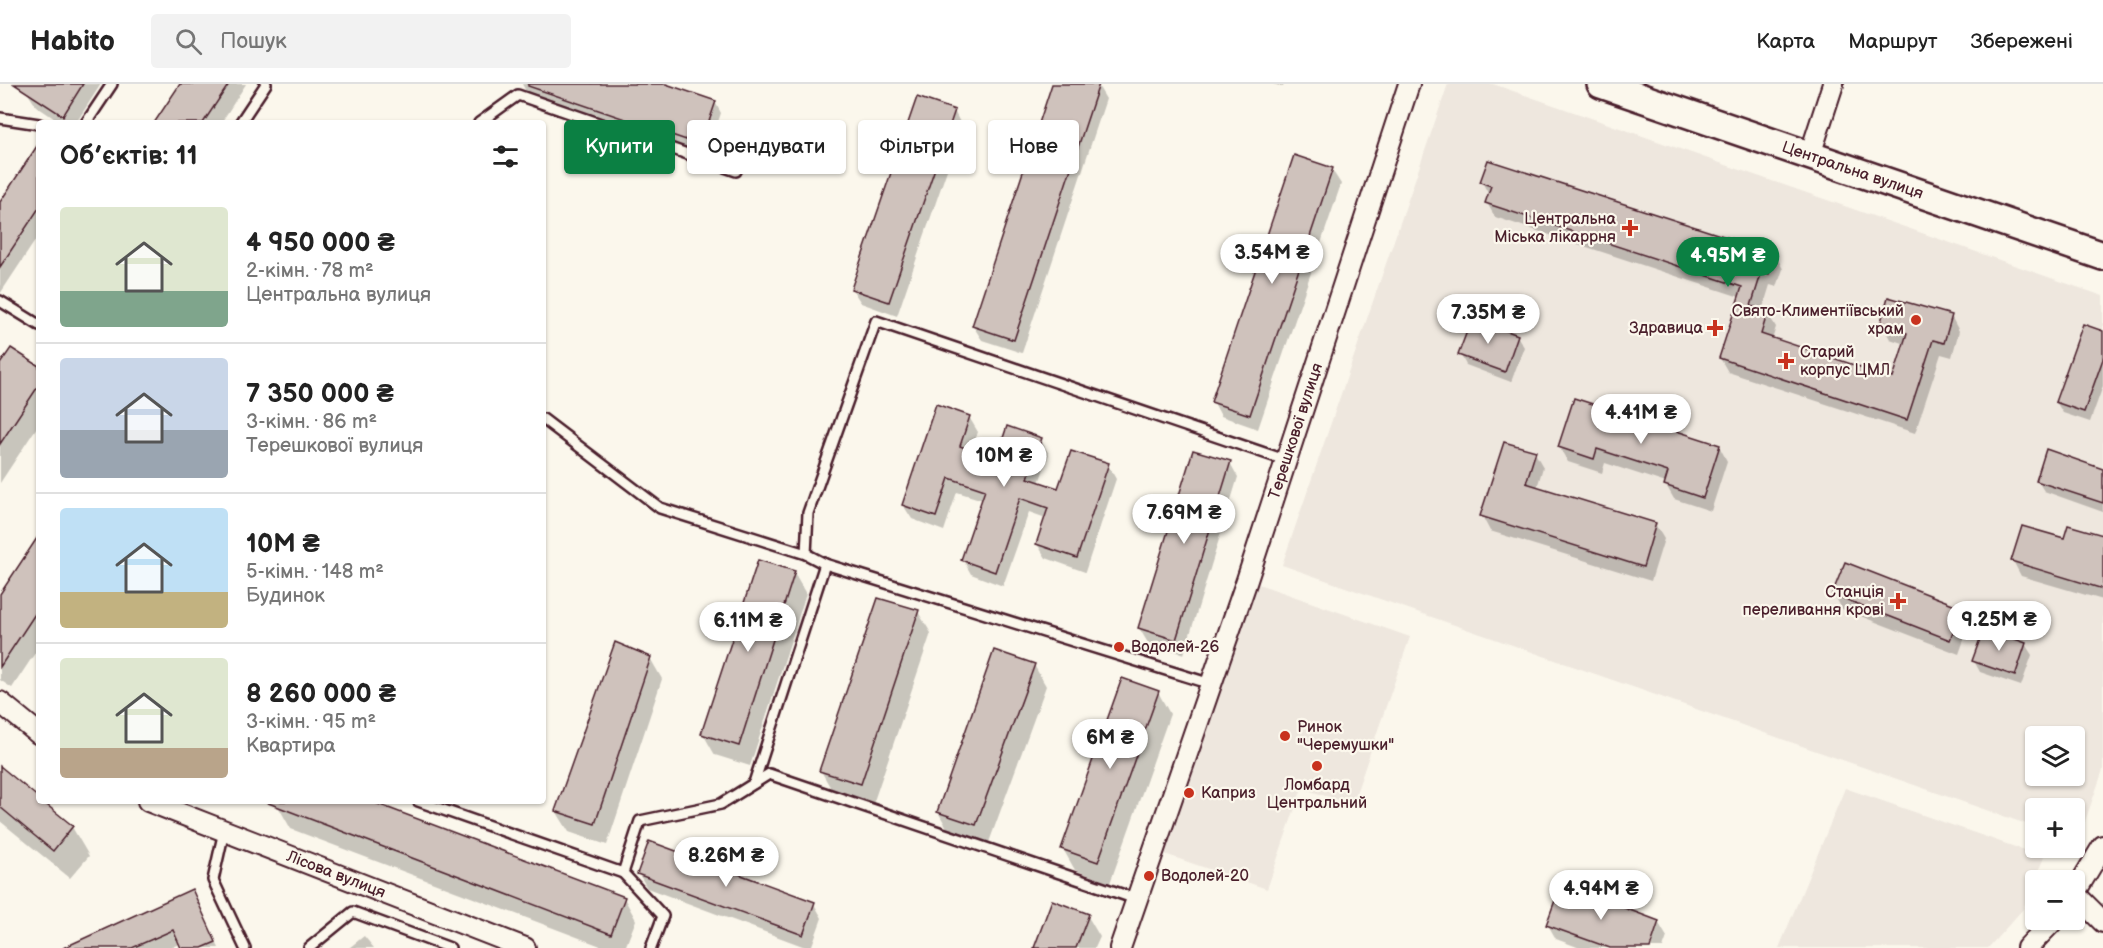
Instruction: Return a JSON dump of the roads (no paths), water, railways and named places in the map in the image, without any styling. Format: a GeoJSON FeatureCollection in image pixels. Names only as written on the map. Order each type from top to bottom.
{"type":"FeatureCollection","features":[{"type":"Feature","properties":{"kind":"main road","name":"Центральна вулиця"},"geometry":{"type":"LineString","coordinates":[[1601,84],[2103,256]]}},
{"type":"Feature","properties":{"kind":"street","name":"Терешкової вулиця"},"geometry":{"type":"LineString","coordinates":[[1120,948],[1247,580],[1409,84]]}},
{"type":"Feature","properties":{"kind":"street"},"geometry":{"type":"LineString","coordinates":[[1810,154],[1833,84]]}},
{"type":"Feature","properties":{"kind":"street"},"geometry":{"type":"LineString","coordinates":[[0,702],[36,732]]}},
{"type":"Feature","properties":{"kind":"street","name":"Лісова вулиця"},"geometry":{"type":"LineString","coordinates":[[156,804],[525,948]]}},
{"type":"Feature","properties":{"kind":"street"},"geometry":{"type":"LineString","coordinates":[[2085,877],[2103,846]]}},
{"type":"Feature","properties":{"kind":"street"},"geometry":{"type":"LineString","coordinates":[[2085,904],[2103,922]]}},
{"type":"Feature","properties":{"kind":"street"},"geometry":{"type":"LineString","coordinates":[[2026,948],[2044,930]]}},
{"type":"Feature","properties":{"kind":"lane"},"geometry":{"type":"LineString","coordinates":[[88,120],[112,84]]}},
{"type":"Feature","properties":{"kind":"lane"},"geometry":{"type":"LineString","coordinates":[[242,120],[266,84]]}},
{"type":"Feature","properties":{"kind":"lane"},"geometry":{"type":"LineString","coordinates":[[483,120],[518,95],[687,154]]}},
{"type":"Feature","properties":{"kind":"lane"},"geometry":{"type":"LineString","coordinates":[[0,118],[36,124]]}},
{"type":"Feature","properties":{"kind":"lane"},"geometry":{"type":"LineString","coordinates":[[0,301],[36,323]]}},
{"type":"Feature","properties":{"kind":"lane"},"geometry":{"type":"LineString","coordinates":[[806,554],[808,513],[876,321],[1285,460]]}},
{"type":"Feature","properties":{"kind":"lane"},"geometry":{"type":"LineString","coordinates":[[546,421],[660,508],[806,554],[825,564],[1211,684]]}},
{"type":"Feature","properties":{"kind":"lane"},"geometry":{"type":"LineString","coordinates":[[754,783],[825,564]]}},
{"type":"Feature","properties":{"kind":"lane"},"geometry":{"type":"LineString","coordinates":[[623,873],[640,821],[721,804],[769,774],[1136,899]]}},
{"type":"Feature","properties":{"kind":"lane"},"geometry":{"type":"LineString","coordinates":[[427,804],[623,873],[663,916],[651,948]]}},
{"type":"Feature","properties":{"kind":"lane"},"geometry":{"type":"LineString","coordinates":[[224,831],[213,880],[245,948]]}},
{"type":"Feature","properties":{"kind":"lane"},"geometry":{"type":"LineString","coordinates":[[309,948],[353,912],[450,948]]}},
{"type":"Feature","properties":{"kind":"place","name":"Центральна Міська лікаррня"},"geometry":{"type":"Point","coordinates":[1630,228]}},
{"type":"Feature","properties":{"kind":"place","name":"Свято-Климентіївський храм"},"geometry":{"type":"Point","coordinates":[1916,320]}},
{"type":"Feature","properties":{"kind":"place","name":"Здравица"},"geometry":{"type":"Point","coordinates":[1715,328]}},
{"type":"Feature","properties":{"kind":"place","name":"Старий корпус ЦМЛ"},"geometry":{"type":"Point","coordinates":[1786,361]}},
{"type":"Feature","properties":{"kind":"place","name":"Станція переливання крові"},"geometry":{"type":"Point","coordinates":[1898,601]}},
{"type":"Feature","properties":{"kind":"place","name":"Водолей-26"},"geometry":{"type":"Point","coordinates":[1119,647]}},
{"type":"Feature","properties":{"kind":"place","name":"Ринок \"Черемушки\""},"geometry":{"type":"Point","coordinates":[1285,736]}},
{"type":"Feature","properties":{"kind":"place","name":"Ломбард Центральний"},"geometry":{"type":"Point","coordinates":[1317,766]}},
{"type":"Feature","properties":{"kind":"place","name":"Каприз"},"geometry":{"type":"Point","coordinates":[1189,793]}},
{"type":"Feature","properties":{"kind":"place","name":"Водолей-20"},"geometry":{"type":"Point","coordinates":[1149,876]}}]}
